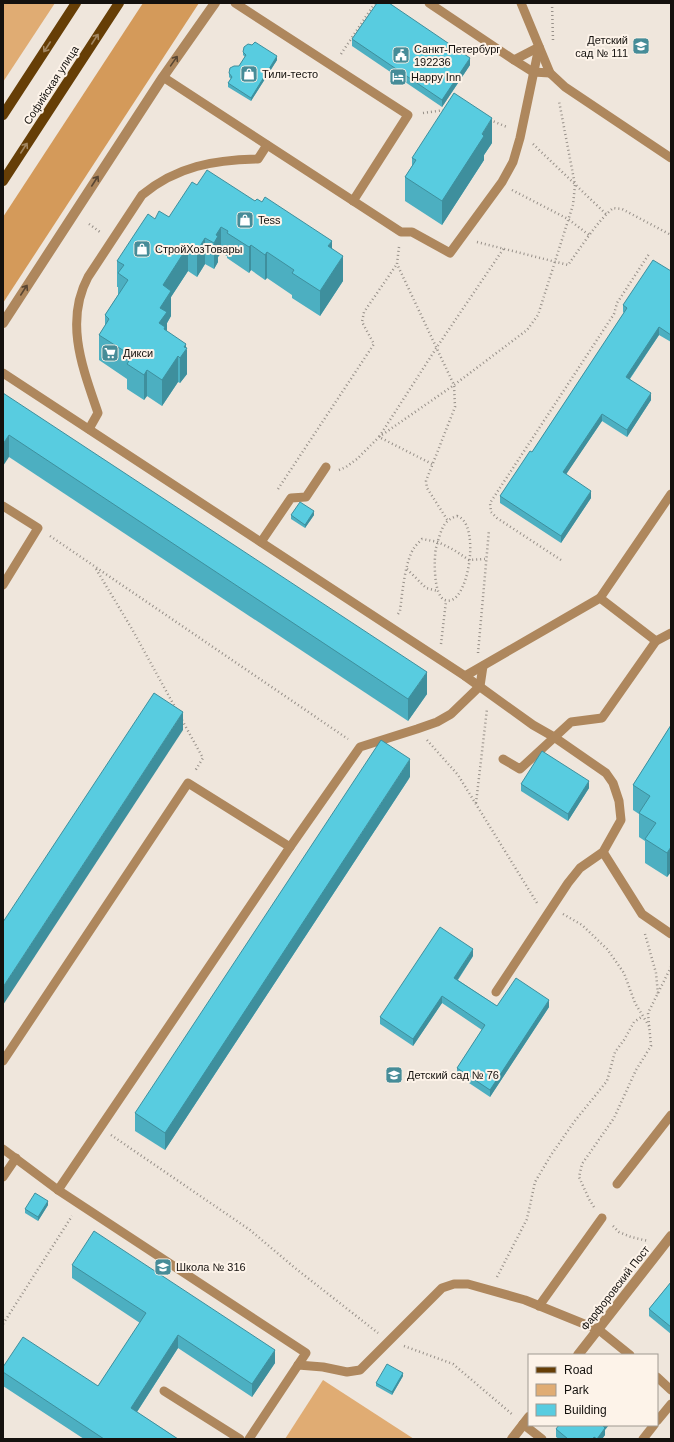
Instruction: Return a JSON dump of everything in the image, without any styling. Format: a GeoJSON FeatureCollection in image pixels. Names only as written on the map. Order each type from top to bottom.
{"type":"FeatureCollection","features":[{"type":"Feature","properties":{"kind":"main road"},"geometry":{"type":"LineString","coordinates":[[3,115],[76,3]]}},
{"type":"Feature","properties":{"kind":"main road","name":"Софийская улица"},"geometry":{"type":"LineString","coordinates":[[3,180],[119,3]]}},
{"type":"Feature","properties":{"kind":"street"},"geometry":{"type":"LineString","coordinates":[[3,323],[163,77],[215,3]]}},
{"type":"Feature","properties":{"kind":"street","name":"Фарфоровский Пост"},"geometry":{"type":"LineString","coordinates":[[579,1354],[671,1236]]}},
{"type":"Feature","properties":{"kind":"street"},"geometry":{"type":"LineString","coordinates":[[512,1439],[526,1421]]}},
{"type":"Feature","properties":{"kind":"lane"},"geometry":{"type":"LineString","coordinates":[[235,3],[408,115],[353,201]]}},
{"type":"Feature","properties":{"kind":"lane"},"geometry":{"type":"LineString","coordinates":[[429,3],[534,72],[550,73]]}},
{"type":"Feature","properties":{"kind":"lane"},"geometry":{"type":"LineString","coordinates":[[521,3],[550,73],[565,87],[671,158]]}},
{"type":"Feature","properties":{"kind":"lane"},"geometry":{"type":"LineString","coordinates":[[163,77],[401,232],[412,232],[450,253],[502,182],[513,162],[521,133],[539,47]]}},
{"type":"Feature","properties":{"kind":"lane"},"geometry":{"type":"LineString","coordinates":[[514,60],[539,47]]}},
{"type":"Feature","properties":{"kind":"lane"},"geometry":{"type":"LineString","coordinates":[[90,430],[98,413],[78,353],[76,334],[77,312],[81,290],[88,277],[142,195],[153,186],[170,177],[209,162],[236,159],[258,159],[267,145]]}},
{"type":"Feature","properties":{"kind":"lane"},"geometry":{"type":"LineString","coordinates":[[3,373],[440,659],[533,725],[554,737],[606,773],[613,783],[620,801],[622,820],[603,852],[580,868],[496,992]]}},
{"type":"Feature","properties":{"kind":"lane"},"geometry":{"type":"LineString","coordinates":[[261,542],[291,498],[306,497],[326,467]]}},
{"type":"Feature","properties":{"kind":"lane"},"geometry":{"type":"LineString","coordinates":[[465,676],[600,598],[671,494]]}},
{"type":"Feature","properties":{"kind":"lane"},"geometry":{"type":"LineString","coordinates":[[3,506],[38,528],[3,585]]}},
{"type":"Feature","properties":{"kind":"lane"},"geometry":{"type":"LineString","coordinates":[[600,598],[656,641]]}},
{"type":"Feature","properties":{"kind":"lane"},"geometry":{"type":"LineString","coordinates":[[503,759],[520,769],[571,722],[602,718],[656,641],[671,633]]}},
{"type":"Feature","properties":{"kind":"lane"},"geometry":{"type":"LineString","coordinates":[[58,1190],[360,747],[437,722],[451,714],[480,686],[480,668]]}},
{"type":"Feature","properties":{"kind":"lane"},"geometry":{"type":"LineString","coordinates":[[3,1061],[188,783],[290,848]]}},
{"type":"Feature","properties":{"kind":"lane"},"geometry":{"type":"LineString","coordinates":[[603,852],[642,914],[671,934]]}},
{"type":"Feature","properties":{"kind":"lane"},"geometry":{"type":"LineString","coordinates":[[617,1184],[671,1115]]}},
{"type":"Feature","properties":{"kind":"lane"},"geometry":{"type":"LineString","coordinates":[[3,1149],[58,1190],[306,1352],[249,1439]]}},
{"type":"Feature","properties":{"kind":"lane"},"geometry":{"type":"LineString","coordinates":[[3,1177],[16,1158]]}},
{"type":"Feature","properties":{"kind":"lane"},"geometry":{"type":"LineString","coordinates":[[540,1306],[602,1218]]}},
{"type":"Feature","properties":{"kind":"lane"},"geometry":{"type":"LineString","coordinates":[[298,1365],[323,1366],[347,1372],[360,1370],[442,1288],[454,1284],[468,1284],[490,1289],[540,1306],[599,1330],[629,1354]]}},
{"type":"Feature","properties":{"kind":"lane"},"geometry":{"type":"LineString","coordinates":[[658,1378],[671,1390]]}},
{"type":"Feature","properties":{"kind":"lane"},"geometry":{"type":"LineString","coordinates":[[164,1392],[240,1439]]}},
{"type":"Feature","properties":{"kind":"lane"},"geometry":{"type":"LineString","coordinates":[[658,1421],[671,1404]]}},
{"type":"Feature","properties":{"kind":"lane"},"geometry":{"type":"LineString","coordinates":[[530,1426],[542,1439]]}},
{"type":"Feature","properties":{"kind":"lane"},"geometry":{"type":"LineString","coordinates":[[643,1439],[653,1426]]}},
{"type":"Feature","properties":{"kind":"path"},"geometry":{"type":"LineString","coordinates":[[332,66],[375,3]]}},
{"type":"Feature","properties":{"kind":"path"},"geometry":{"type":"LineString","coordinates":[[408,115],[452,108]]}},
{"type":"Feature","properties":{"kind":"path"},"geometry":{"type":"LineString","coordinates":[[487,119],[521,133],[606,214]]}},
{"type":"Feature","properties":{"kind":"path"},"geometry":{"type":"LineString","coordinates":[[502,182],[507,188],[568,219],[589,235]]}},
{"type":"Feature","properties":{"kind":"path"},"geometry":{"type":"LineString","coordinates":[[326,467],[339,470],[346,467],[379,437],[454,385],[527,330],[538,315],[573,205],[575,185]]}},
{"type":"Feature","properties":{"kind":"path"},"geometry":{"type":"LineString","coordinates":[[461,238],[568,265],[589,235],[606,214],[613,208],[622,209],[671,235]]}},
{"type":"Feature","properties":{"kind":"path"},"geometry":{"type":"LineString","coordinates":[[285,507],[276,492],[374,344],[362,322],[364,312],[397,264],[401,232]]}},
{"type":"Feature","properties":{"kind":"path"},"geometry":{"type":"LineString","coordinates":[[379,437],[437,347],[504,248]]}},
{"type":"Feature","properties":{"kind":"path"},"geometry":{"type":"LineString","coordinates":[[561,560],[497,518],[491,512],[490,503],[614,314],[618,303],[649,254]]}},
{"type":"Feature","properties":{"kind":"path"},"geometry":{"type":"LineString","coordinates":[[397,264],[454,385],[455,407],[426,481],[427,488],[448,521]]}},
{"type":"Feature","properties":{"kind":"path"},"geometry":{"type":"LineString","coordinates":[[379,437],[432,464]]}},
{"type":"Feature","properties":{"kind":"path"},"geometry":{"type":"LineString","coordinates":[[457,516],[460,517],[467,525],[470,540],[469,560],[463,587],[452,600],[443,600],[438,590],[435,569],[435,556],[438,542],[444,526],[448,521],[457,516]]}},
{"type":"Feature","properties":{"kind":"path"},"geometry":{"type":"LineString","coordinates":[[38,528],[360,747]]}},
{"type":"Feature","properties":{"kind":"path"},"geometry":{"type":"LineString","coordinates":[[480,668],[485,559],[489,530]]}},
{"type":"Feature","properties":{"kind":"path"},"geometry":{"type":"LineString","coordinates":[[390,627],[400,611],[404,580],[413,549],[422,538],[438,542],[469,560],[485,559]]}},
{"type":"Feature","properties":{"kind":"path"},"geometry":{"type":"LineString","coordinates":[[95,567],[132,629],[177,710]]}},
{"type":"Feature","properties":{"kind":"path"},"geometry":{"type":"LineString","coordinates":[[407,569],[426,588],[438,590]]}},
{"type":"Feature","properties":{"kind":"path"},"geometry":{"type":"LineString","coordinates":[[440,659],[446,601]]}},
{"type":"Feature","properties":{"kind":"path"},"geometry":{"type":"LineString","coordinates":[[476,804],[488,692]]}},
{"type":"Feature","properties":{"kind":"path"},"geometry":{"type":"LineString","coordinates":[[181,717],[203,758],[188,783]]}},
{"type":"Feature","properties":{"kind":"path"},"geometry":{"type":"LineString","coordinates":[[417,729],[458,775],[546,918]]}},
{"type":"Feature","properties":{"kind":"path"},"geometry":{"type":"LineString","coordinates":[[552,908],[582,925],[607,949],[624,974],[635,1003],[649,1028]]}},
{"type":"Feature","properties":{"kind":"path"},"geometry":{"type":"LineString","coordinates":[[642,914],[647,942],[656,973],[658,994]]}},
{"type":"Feature","properties":{"kind":"path"},"geometry":{"type":"LineString","coordinates":[[663,1247],[620,1232],[602,1218],[589,1199],[579,1177],[582,1164],[614,1118],[636,1070],[650,1046],[648,1013],[671,967]]}},
{"type":"Feature","properties":{"kind":"path"},"geometry":{"type":"LineString","coordinates":[[490,1289],[527,1219],[535,1182],[550,1155],[607,1081],[615,1052],[634,1022],[643,1016]]}},
{"type":"Feature","properties":{"kind":"path"},"geometry":{"type":"LineString","coordinates":[[101,1128],[250,1230],[372,1329],[390,1340],[453,1364],[526,1421]]}},
{"type":"Feature","properties":{"kind":"path"},"geometry":{"type":"LineString","coordinates":[[3,1324],[79,1204]]}},
{"type":"Feature","properties":{"kind":"green space"},"geometry":{"type":"Polygon","coordinates":[[[3,3],[55,3],[3,82],[3,3]]]}},
{"type":"Feature","properties":{"kind":"green space"},"geometry":{"type":"Polygon","coordinates":[[[323,1380],[414,1439],[285,1439],[323,1380]]]}},
{"type":"Feature","properties":{"kind":"shaded area"},"geometry":{"type":"Polygon","coordinates":[[[143,3],[199,3],[3,303],[3,217],[143,3]]]}},
{"type":"Feature","properties":{"kind":"building"},"geometry":{"type":"Polygon","coordinates":[[[377,3],[389,3],[470,58],[442,100],[352,39],[377,3]]]}},
{"type":"Feature","properties":{"kind":"building","name":"Тили-тесто"},"geometry":{"type":"Polygon","coordinates":[[[255,42],[277,56],[251,98],[228,83],[232,77],[229,73],[230,68],[239,66],[246,55],[243,52],[244,47],[248,44],[252,45],[255,42]]]}},
{"type":"Feature","properties":{"kind":"building"},"geometry":{"type":"Polygon","coordinates":[[[454,93],[492,118],[482,134],[484,136],[442,201],[405,177],[416,160],[412,158],[454,93]]]}},
{"type":"Feature","properties":{"kind":"building"},"geometry":{"type":"Polygon","coordinates":[[[207,170],[255,201],[257,199],[262,202],[265,197],[332,241],[328,246],[343,256],[320,291],[292,273],[294,270],[267,252],[265,255],[251,245],[249,247],[227,233],[228,231],[221,227],[216,235],[218,236],[214,243],[205,238],[197,251],[188,246],[163,285],[171,291],[160,308],[167,312],[159,323],[165,327],[164,329],[186,344],[184,347],[187,348],[180,358],[178,356],[162,380],[147,370],[144,375],[127,364],[132,356],[99,335],[109,319],[105,315],[128,280],[118,273],[124,265],[117,261],[148,214],[155,219],[159,211],[169,217],[192,182],[197,185],[207,170]]]}},
{"type":"Feature","properties":{"kind":"building"},"geometry":{"type":"Polygon","coordinates":[[[653,260],[671,271],[671,335],[659,327],[626,377],[651,393],[627,430],[602,414],[563,472],[591,491],[561,536],[500,496],[530,451],[532,452],[627,308],[623,305],[653,260]]]}},
{"type":"Feature","properties":{"kind":"building"},"geometry":{"type":"Polygon","coordinates":[[[3,393],[427,672],[408,699],[9,435],[3,444],[3,393]]]}},
{"type":"Feature","properties":{"kind":"building"},"geometry":{"type":"Polygon","coordinates":[[[300,502],[314,511],[305,525],[291,515],[300,502]]]}},
{"type":"Feature","properties":{"kind":"building"},"geometry":{"type":"Polygon","coordinates":[[[154,693],[183,712],[3,987],[3,922],[154,693]]]}},
{"type":"Feature","properties":{"kind":"building"},"geometry":{"type":"Polygon","coordinates":[[[671,725],[671,847],[667,853],[645,839],[656,823],[639,813],[650,796],[633,785],[671,725]]]}},
{"type":"Feature","properties":{"kind":"building"},"geometry":{"type":"Polygon","coordinates":[[[381,740],[410,759],[165,1133],[135,1113],[381,740]]]}},
{"type":"Feature","properties":{"kind":"building"},"geometry":{"type":"Polygon","coordinates":[[[542,751],[589,781],[568,814],[521,784],[542,751]]]}},
{"type":"Feature","properties":{"kind":"building"},"geometry":{"type":"Polygon","coordinates":[[[440,927],[473,949],[454,978],[497,1006],[516,978],[549,1000],[490,1090],[457,1068],[485,1025],[442,996],[413,1039],[380,1017],[440,927]]]}},
{"type":"Feature","properties":{"kind":"building"},"geometry":{"type":"Polygon","coordinates":[[[35,1193],[48,1201],[38,1217],[25,1209],[35,1193]]]}},
{"type":"Feature","properties":{"kind":"building"},"geometry":{"type":"Polygon","coordinates":[[[94,1231],[275,1350],[252,1384],[178,1335],[131,1408],[178,1439],[104,1439],[3,1372],[3,1367],[23,1337],[98,1386],[146,1313],[72,1265],[94,1231]]]}},
{"type":"Feature","properties":{"kind":"building"},"geometry":{"type":"Polygon","coordinates":[[[671,1282],[671,1327],[649,1309],[671,1282]]]}},
{"type":"Feature","properties":{"kind":"building"},"geometry":{"type":"Polygon","coordinates":[[[387,1364],[403,1373],[392,1392],[376,1383],[387,1364]]]}},
{"type":"Feature","properties":{"kind":"building"},"geometry":{"type":"Polygon","coordinates":[[[558,1426],[603,1426],[605,1428],[597,1439],[594,1437],[593,1439],[568,1439],[556,1429],[558,1426]]]}},
{"type":"Feature","properties":{"kind":"place","name":"Детский сад № 111"},"geometry":{"type":"Point","coordinates":[641,46]}},
{"type":"Feature","properties":{"kind":"place","name":"Санкт-Петербург 192236"},"geometry":{"type":"Point","coordinates":[401,55]}},
{"type":"Feature","properties":{"kind":"place","name":"Тили-тесто"},"geometry":{"type":"Point","coordinates":[249,74]}},
{"type":"Feature","properties":{"kind":"place","name":"Happy Inn"},"geometry":{"type":"Point","coordinates":[398,77]}},
{"type":"Feature","properties":{"kind":"place","name":"Tess"},"geometry":{"type":"Point","coordinates":[245,220]}},
{"type":"Feature","properties":{"kind":"place","name":"СтройХозТовары"},"geometry":{"type":"Point","coordinates":[142,249]}},
{"type":"Feature","properties":{"kind":"place","name":"Дикси"},"geometry":{"type":"Point","coordinates":[110,353]}},
{"type":"Feature","properties":{"kind":"place","name":"Детский сад № 76"},"geometry":{"type":"Point","coordinates":[394,1075]}},
{"type":"Feature","properties":{"kind":"place","name":"Школа № 316"},"geometry":{"type":"Point","coordinates":[163,1267]}}]}
